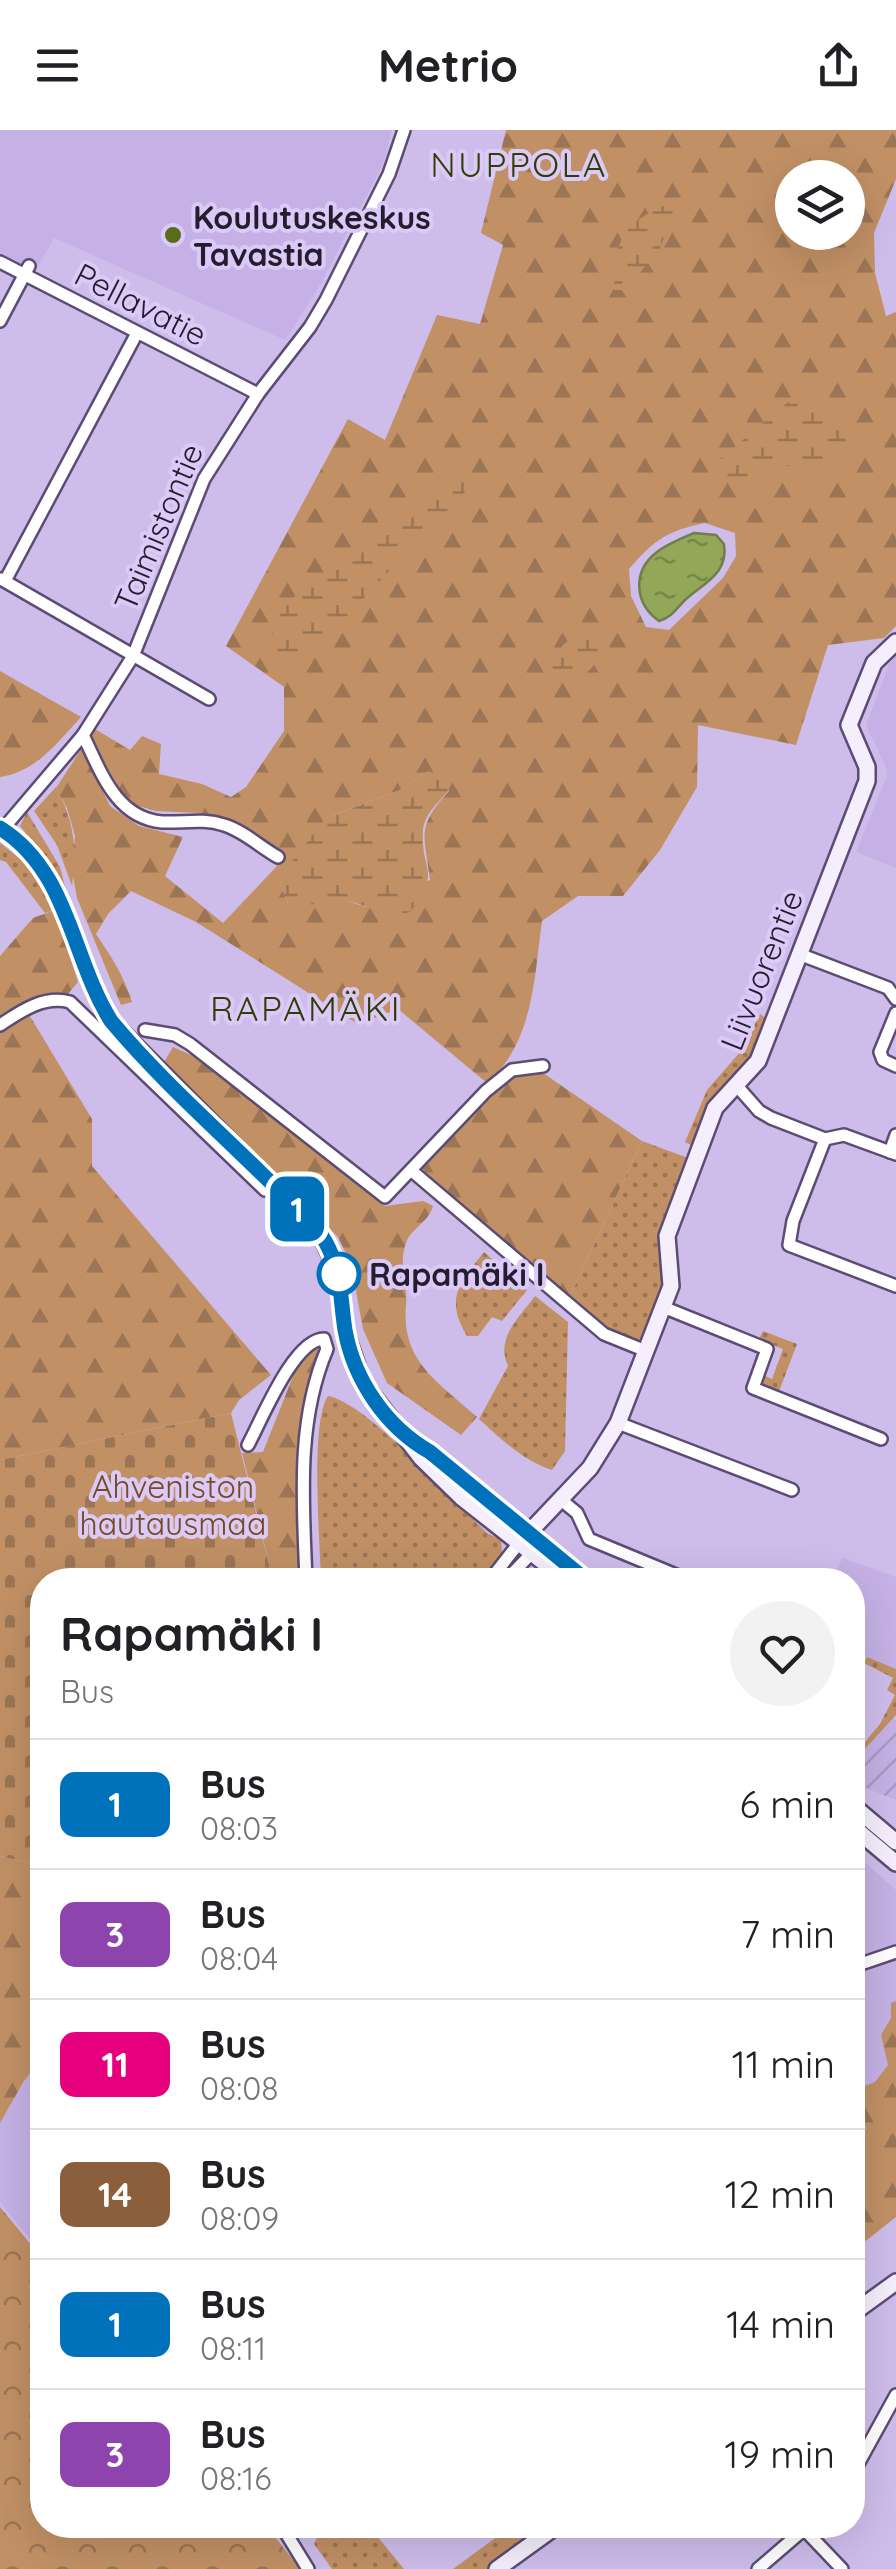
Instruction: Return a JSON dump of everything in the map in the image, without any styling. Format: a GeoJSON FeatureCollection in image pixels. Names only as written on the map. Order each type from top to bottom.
{"type":"FeatureCollection","features":[{"type":"Feature","properties":{"kind":"main road","name":"Liivuorentie"},"geometry":{"type":"LineString","coordinates":[[532,1539],[560,1499],[602,1452],[618,1423],[672,1281],[668,1230],[715,1108],[758,1061],[867,782],[867,767],[850,732],[853,714],[874,663],[896,642]]}},
{"type":"Feature","properties":{"kind":"main road"},"geometry":{"type":"LineString","coordinates":[[2,828],[32,854],[56,888],[90,985],[111,1021],[319,1231],[340,1276],[345,1331],[359,1372],[382,1411],[421,1458],[462,1497],[532,1539],[570,1568]]}},
{"type":"Feature","properties":{"kind":"main road"},"geometry":{"type":"LineString","coordinates":[[532,1539],[556,1568]]}},
{"type":"Feature","properties":{"kind":"main road"},"geometry":{"type":"LineString","coordinates":[[865,1816],[896,1842]]}},
{"type":"Feature","properties":{"kind":"main road"},"geometry":{"type":"LineString","coordinates":[[865,1837],[896,1863]]}},
{"type":"Feature","properties":{"kind":"main road"},"geometry":{"type":"LineString","coordinates":[[865,2305],[896,2282]]}},
{"type":"Feature","properties":{"kind":"main road"},"geometry":{"type":"LineString","coordinates":[[497,2569],[540,2538]]}},
{"type":"Feature","properties":{"kind":"street","name":"Taimistontie"},"geometry":{"type":"LineString","coordinates":[[2,828],[83,735],[133,656],[204,479],[258,394],[326,300],[389,174],[404,130]]}},
{"type":"Feature","properties":{"kind":"street","name":"Pellavatie"},"geometry":{"type":"LineString","coordinates":[[0,262],[26,270],[137,333],[258,394]]}},
{"type":"Feature","properties":{"kind":"street"},"geometry":{"type":"LineString","coordinates":[[0,321],[26,270]]}},
{"type":"Feature","properties":{"kind":"street"},"geometry":{"type":"LineString","coordinates":[[137,333],[2,580],[210,700]]}},
{"type":"Feature","properties":{"kind":"street"},"geometry":{"type":"LineString","coordinates":[[83,735],[119,803],[137,816],[163,822],[198,819],[226,825],[278,857]]}},
{"type":"Feature","properties":{"kind":"street"},"geometry":{"type":"LineString","coordinates":[[799,954],[888,988],[896,999]]}},
{"type":"Feature","properties":{"kind":"street"},"geometry":{"type":"LineString","coordinates":[[0,1025],[23,1010],[59,1000],[70,1002],[265,1190]]}},
{"type":"Feature","properties":{"kind":"street"},"geometry":{"type":"LineString","coordinates":[[896,1013],[880,1052],[883,1060],[896,1066]]}},
{"type":"Feature","properties":{"kind":"street"},"geometry":{"type":"LineString","coordinates":[[145,1030],[174,1035],[190,1044],[385,1197],[486,1091],[512,1070],[543,1066]]}},
{"type":"Feature","properties":{"kind":"street"},"geometry":{"type":"LineString","coordinates":[[737,1086],[758,1110],[826,1139],[844,1134],[893,1153],[896,1134]]}},
{"type":"Feature","properties":{"kind":"street"},"geometry":{"type":"LineString","coordinates":[[826,1139],[793,1222],[789,1245],[896,1286]]}},
{"type":"Feature","properties":{"kind":"street"},"geometry":{"type":"LineString","coordinates":[[412,1170],[604,1334],[646,1351]]}},
{"type":"Feature","properties":{"kind":"street"},"geometry":{"type":"LineString","coordinates":[[663,1307],[768,1349],[752,1388],[881,1439]]}},
{"type":"Feature","properties":{"kind":"street"},"geometry":{"type":"LineString","coordinates":[[248,1444],[297,1353],[314,1340],[324,1339],[327,1349],[314,1376],[304,1431],[306,1568]]}},
{"type":"Feature","properties":{"kind":"street"},"geometry":{"type":"LineString","coordinates":[[618,1423],[792,1490]]}},
{"type":"Feature","properties":{"kind":"street"},"geometry":{"type":"LineString","coordinates":[[560,1499],[577,1513],[589,1539],[659,1568]]}},
{"type":"Feature","properties":{"kind":"street"},"geometry":{"type":"LineString","coordinates":[[502,1568],[532,1539]]}},
{"type":"Feature","properties":{"kind":"street"},"geometry":{"type":"LineString","coordinates":[[514,1568],[532,1539]]}},
{"type":"Feature","properties":{"kind":"street"},"geometry":{"type":"LineString","coordinates":[[865,1963],[896,1952]]}},
{"type":"Feature","properties":{"kind":"street"},"geometry":{"type":"LineString","coordinates":[[865,2451],[896,2395]]}},
{"type":"Feature","properties":{"kind":"street"},"geometry":{"type":"LineString","coordinates":[[289,2538],[308,2569]]}},
{"type":"Feature","properties":{"kind":"street"},"geometry":{"type":"LineString","coordinates":[[758,2569],[791,2538]]}},
{"type":"Feature","properties":{"kind":"street"},"geometry":{"type":"LineString","coordinates":[[815,2538],[842,2569]]}},
{"type":"Feature","properties":{"kind":"shaded area","name":"Koulutuskeskus Tavastia"},"geometry":{"type":"Polygon","coordinates":[[[0,130],[392,130],[384,161],[370,189],[316,292],[285,340],[54,238],[34,273],[0,256],[0,130]]]}},
{"type":"Feature","properties":{"kind":"shaded area"},"geometry":{"type":"Polygon","coordinates":[[[896,657],[896,868],[856,852],[887,776],[866,725],[890,662],[896,657]]]}},
{"type":"Feature","properties":{"kind":"shaded area"},"geometry":{"type":"Polygon","coordinates":[[[842,1558],[896,1577],[896,1669],[865,1657],[865,1568],[838,1568],[842,1558]]]}},
{"type":"Feature","properties":{"kind":"shaded area"},"geometry":{"type":"Polygon","coordinates":[[[893,1718],[896,1720],[896,1800],[865,1787],[865,1748],[893,1718]]]}},
{"type":"Feature","properties":{"kind":"shaded area"},"geometry":{"type":"Polygon","coordinates":[[[865,1863],[896,1890],[896,2001],[891,2004],[891,2018],[881,2035],[888,2065],[875,2082],[882,2129],[865,2160],[865,1863]]]}},
{"type":"Feature","properties":{"kind":"shaded area"},"geometry":{"type":"Polygon","coordinates":[[[30,2074],[30,2239],[0,2202],[0,2123],[30,2074]]]}},
{"type":"Feature","properties":{"kind":"green space"},"geometry":{"type":"Polygon","coordinates":[[[506,130],[896,130],[896,179],[874,233],[875,273],[886,316],[896,312],[896,626],[884,638],[828,645],[796,745],[698,725],[697,787],[660,850],[623,896],[578,896],[542,921],[523,1029],[503,1067],[487,1083],[398,1009],[358,1024],[196,922],[131,891],[108,914],[96,934],[129,993],[132,1002],[121,1005],[77,898],[72,871],[75,836],[56,788],[82,748],[110,806],[139,826],[183,837],[165,876],[223,923],[277,866],[200,813],[156,811],[128,803],[89,739],[95,729],[130,750],[142,736],[161,744],[159,774],[202,784],[231,797],[246,787],[284,731],[284,687],[226,646],[348,419],[385,440],[437,315],[480,324],[503,245],[481,233],[506,130]],[[705,523],[662,538],[629,569],[631,596],[646,627],[669,630],[723,578],[736,556],[735,533],[705,523]],[[427,772],[400,790],[326,818],[280,882],[288,904],[341,899],[366,907],[430,880],[425,832],[431,814],[449,791],[427,772]]]}},
{"type":"Feature","properties":{"kind":"green space"},"geometry":{"type":"Polygon","coordinates":[[[665,205],[677,208],[659,250],[625,290],[614,290],[616,259],[623,237],[638,220],[665,205]]]}},
{"type":"Feature","properties":{"kind":"green space"},"geometry":{"type":"Polygon","coordinates":[[[799,393],[813,399],[849,444],[828,472],[812,480],[777,460],[766,463],[762,479],[748,489],[711,471],[714,464],[799,393]]]}},
{"type":"Feature","properties":{"kind":"green space"},"geometry":{"type":"Polygon","coordinates":[[[457,477],[472,482],[453,508],[306,660],[285,671],[267,659],[267,643],[285,604],[457,477]]]}},
{"type":"Feature","properties":{"kind":"green space"},"geometry":{"type":"Polygon","coordinates":[[[584,631],[595,636],[604,652],[582,676],[551,679],[559,650],[584,631]]]}},
{"type":"Feature","properties":{"kind":"green space"},"geometry":{"type":"Polygon","coordinates":[[[0,671],[81,717],[35,762],[0,777],[0,671]]]}},
{"type":"Feature","properties":{"kind":"green space"},"geometry":{"type":"Polygon","coordinates":[[[428,771],[438,775],[449,790],[424,824],[428,879],[410,912],[381,912],[337,900],[295,909],[288,904],[280,882],[326,818],[400,790],[428,771]]]}},
{"type":"Feature","properties":{"kind":"green space"},"geometry":{"type":"Polygon","coordinates":[[[56,787],[73,836],[72,886],[57,845],[34,811],[56,787]]]}},
{"type":"Feature","properties":{"kind":"green space"},"geometry":{"type":"Polygon","coordinates":[[[27,812],[60,867],[69,902],[106,993],[103,994],[57,876],[20,826],[27,812]]]}},
{"type":"Feature","properties":{"kind":"green space"},"geometry":{"type":"Polygon","coordinates":[[[0,843],[33,869],[55,910],[45,913],[6,862],[0,860],[0,843]]]}},
{"type":"Feature","properties":{"kind":"green space"},"geometry":{"type":"Polygon","coordinates":[[[55,910],[78,982],[68,994],[17,1005],[0,1018],[0,956],[33,918],[55,910]]]}},
{"type":"Feature","properties":{"kind":"green space"},"geometry":{"type":"Polygon","coordinates":[[[28,1013],[92,1119],[92,1166],[271,1375],[239,1400],[231,1413],[0,1460],[0,1031],[28,1013]]]}},
{"type":"Feature","properties":{"kind":"green space"},"geometry":{"type":"Polygon","coordinates":[[[760,1014],[767,1019],[750,1062],[695,1147],[685,1142],[707,1090],[741,1051],[760,1014]]]}},
{"type":"Feature","properties":{"kind":"green space"},"geometry":{"type":"Polygon","coordinates":[[[173,1047],[193,1056],[385,1206],[423,1201],[433,1206],[408,1238],[404,1251],[406,1325],[409,1342],[425,1369],[477,1417],[461,1435],[387,1383],[363,1329],[351,1264],[338,1237],[161,1067],[173,1047]]]}},
{"type":"Feature","properties":{"kind":"green space"},"geometry":{"type":"Polygon","coordinates":[[[543,1073],[642,1141],[570,1296],[438,1187],[422,1168],[515,1074],[543,1073]]]}},
{"type":"Feature","properties":{"kind":"green space"},"geometry":{"type":"Polygon","coordinates":[[[642,1141],[688,1158],[662,1233],[664,1285],[645,1337],[636,1341],[608,1330],[570,1296],[642,1141]]]}},
{"type":"Feature","properties":{"kind":"green space"},"geometry":{"type":"Polygon","coordinates":[[[484,1252],[527,1290],[502,1321],[492,1317],[478,1336],[467,1336],[457,1311],[458,1291],[484,1252]]]}},
{"type":"Feature","properties":{"kind":"green space"},"geometry":{"type":"Polygon","coordinates":[[[535,1296],[568,1322],[565,1451],[552,1470],[522,1455],[479,1419],[508,1366],[504,1346],[507,1337],[535,1296]]]}},
{"type":"Feature","properties":{"kind":"green space"},"geometry":{"type":"Polygon","coordinates":[[[763,1331],[797,1344],[778,1394],[761,1382],[765,1376],[772,1379],[783,1349],[759,1339],[763,1331]]]}},
{"type":"Feature","properties":{"kind":"green space"},"geometry":{"type":"Polygon","coordinates":[[[316,1348],[322,1353],[312,1372],[301,1429],[302,1568],[270,1568],[242,1453],[263,1452],[299,1361],[316,1348]]]}},
{"type":"Feature","properties":{"kind":"green space"},"geometry":{"type":"Polygon","coordinates":[[[328,1396],[365,1416],[487,1533],[501,1540],[502,1553],[489,1568],[320,1568],[318,1456],[322,1410],[328,1396]]]}},
{"type":"Feature","properties":{"kind":"green space","name":"Ahveniston hautausmaa"},"geometry":{"type":"Polygon","coordinates":[[[231,1413],[270,1568],[30,1568],[30,1863],[0,1856],[0,1460],[231,1413]]]}},
{"type":"Feature","properties":{"kind":"green space"},"geometry":{"type":"Polygon","coordinates":[[[867,1657],[896,1669],[896,1715],[865,1749],[865,1742],[880,1724],[895,1695],[887,1690],[893,1678],[865,1661],[867,1657]]]}},
{"type":"Feature","properties":{"kind":"green space"},"geometry":{"type":"Polygon","coordinates":[[[0,1856],[30,1863],[30,2074],[0,2123],[0,1856]]]}},
{"type":"Feature","properties":{"kind":"green space"},"geometry":{"type":"Polygon","coordinates":[[[896,2001],[896,2217],[865,2242],[865,2182],[882,2181],[881,2129],[866,2129],[865,2086],[875,2082],[888,2065],[881,2035],[891,2018],[891,2003],[896,2001]]]}},
{"type":"Feature","properties":{"kind":"green space"},"geometry":{"type":"Polygon","coordinates":[[[865,2129],[882,2129],[882,2182],[865,2182],[865,2129]]]}},
{"type":"Feature","properties":{"kind":"green space"},"geometry":{"type":"Polygon","coordinates":[[[0,2207],[30,2243],[30,2538],[276,2538],[300,2569],[0,2569],[0,2207]]]}},
{"type":"Feature","properties":{"kind":"green space"},"geometry":{"type":"Polygon","coordinates":[[[317,2538],[379,2538],[404,2569],[332,2569],[314,2544],[317,2538]]]}},
{"type":"Feature","properties":{"kind":"green space"},"geometry":{"type":"Polygon","coordinates":[[[495,2538],[531,2538],[487,2569],[453,2569],[495,2538]]]}},
{"type":"Feature","properties":{"kind":"water"},"geometry":{"type":"Polygon","coordinates":[[[694,533],[716,535],[724,544],[723,563],[713,577],[659,621],[641,596],[643,568],[661,549],[694,533]]]}},
{"type":"Feature","properties":{"kind":"bus line","name":"1"},"geometry":{"type":"LineString","coordinates":[[0,828],[32,854],[56,888],[90,985],[111,1021],[319,1231],[340,1276],[345,1331],[354,1362],[382,1411],[406,1438],[430,1452],[572,1568]]}},
{"type":"Feature","properties":{"kind":"place","name":"Koulutuskeskus Tavastia"},"geometry":{"type":"Point","coordinates":[173,235]}},
{"type":"Feature","properties":{"kind":"place","name":"Rapamäki I"},"geometry":{"type":"Point","coordinates":[339,1274]}},
{"type":"Feature","properties":{"kind":"district","name":"NUPPOLA"},"geometry":{"type":"Point","coordinates":[519,164]}},
{"type":"Feature","properties":{"kind":"district","name":"RAPAMÄKI"},"geometry":{"type":"Point","coordinates":[306,1008]}}]}
